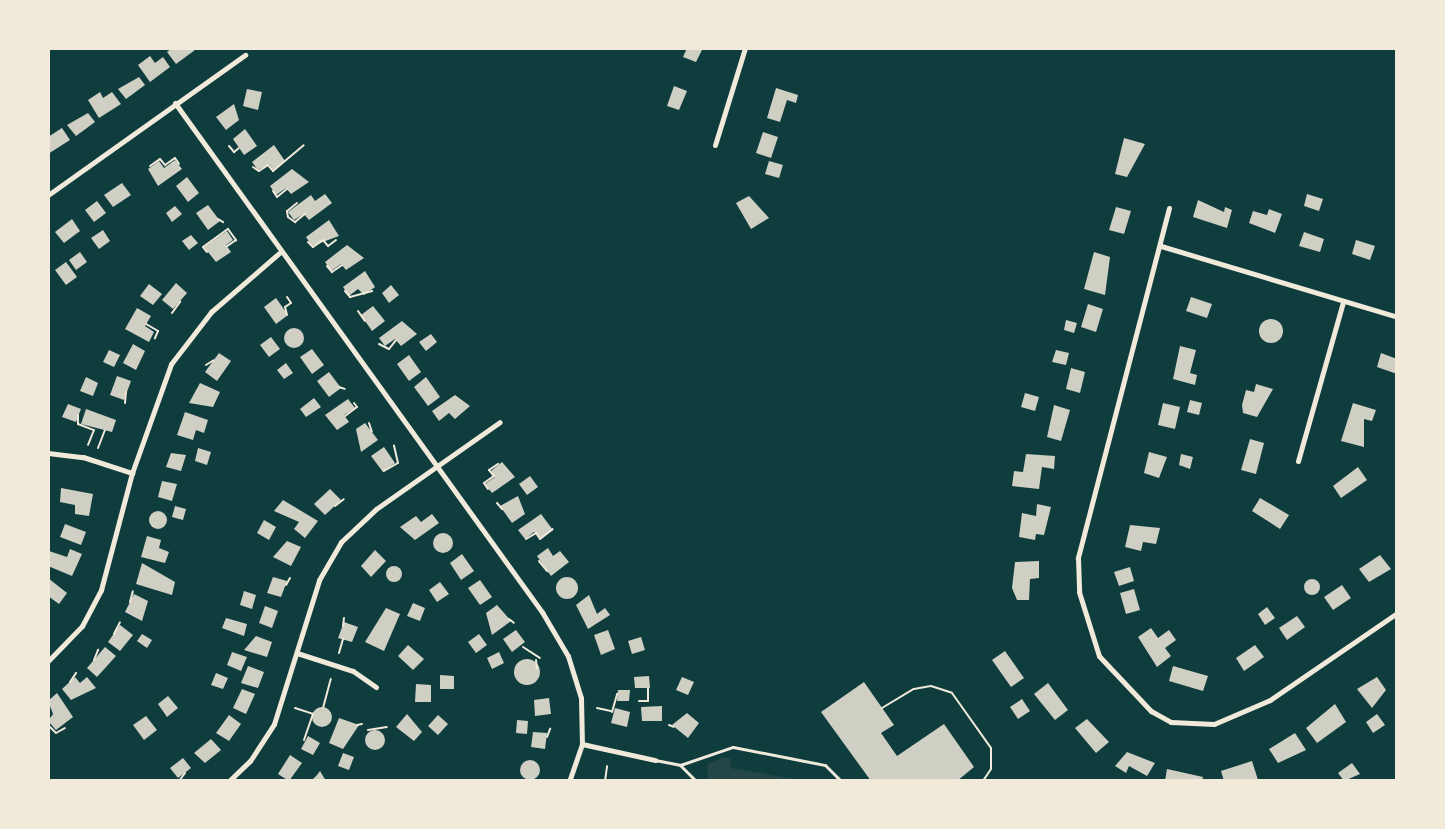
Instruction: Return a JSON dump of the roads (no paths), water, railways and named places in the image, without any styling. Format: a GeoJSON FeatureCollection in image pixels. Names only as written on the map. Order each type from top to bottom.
{"type":"FeatureCollection","features":[{"type":"Feature","properties":{"kind":"street"},"geometry":{"type":"LineString","coordinates":[[715,145],[745,48]]}},
{"type":"Feature","properties":{"kind":"street"},"geometry":{"type":"LineString","coordinates":[[48,195],[245,55]]}},
{"type":"Feature","properties":{"kind":"street"},"geometry":{"type":"LineString","coordinates":[[175,103],[279,253],[436,466],[568,656],[581,698],[582,744],[569,781]]}},
{"type":"Feature","properties":{"kind":"street"},"geometry":{"type":"LineString","coordinates":[[1169,208],[1078,558],[1079,592],[1099,656],[1151,711],[1171,722],[1214,724],[1270,700],[1397,613]]}},
{"type":"Feature","properties":{"kind":"street"},"geometry":{"type":"LineString","coordinates":[[1161,246],[1397,317]]}},
{"type":"Feature","properties":{"kind":"street"},"geometry":{"type":"LineString","coordinates":[[48,661],[82,626],[101,590],[132,473],[171,364],[211,312],[279,253]]}},
{"type":"Feature","properties":{"kind":"street"},"geometry":{"type":"LineString","coordinates":[[1298,461],[1343,302]]}},
{"type":"Feature","properties":{"kind":"street"},"geometry":{"type":"LineString","coordinates":[[229,781],[250,761],[273,726],[319,580],[341,542],[436,466],[500,422]]}},
{"type":"Feature","properties":{"kind":"street"},"geometry":{"type":"LineString","coordinates":[[48,453],[83,457],[132,473]]}},
{"type":"Feature","properties":{"kind":"street"},"geometry":{"type":"LineString","coordinates":[[297,653],[353,671],[376,687]]}},
{"type":"Feature","properties":{"kind":"street"},"geometry":{"type":"LineString","coordinates":[[582,744],[655,760]]}},
{"type":"Feature","properties":{"kind":"lane"},"geometry":{"type":"LineString","coordinates":[[655,760],[680,765],[733,747],[825,765],[841,781]]}},
{"type":"Feature","properties":{"kind":"lane"},"geometry":{"type":"LineString","coordinates":[[680,765],[696,781]]}}]}
